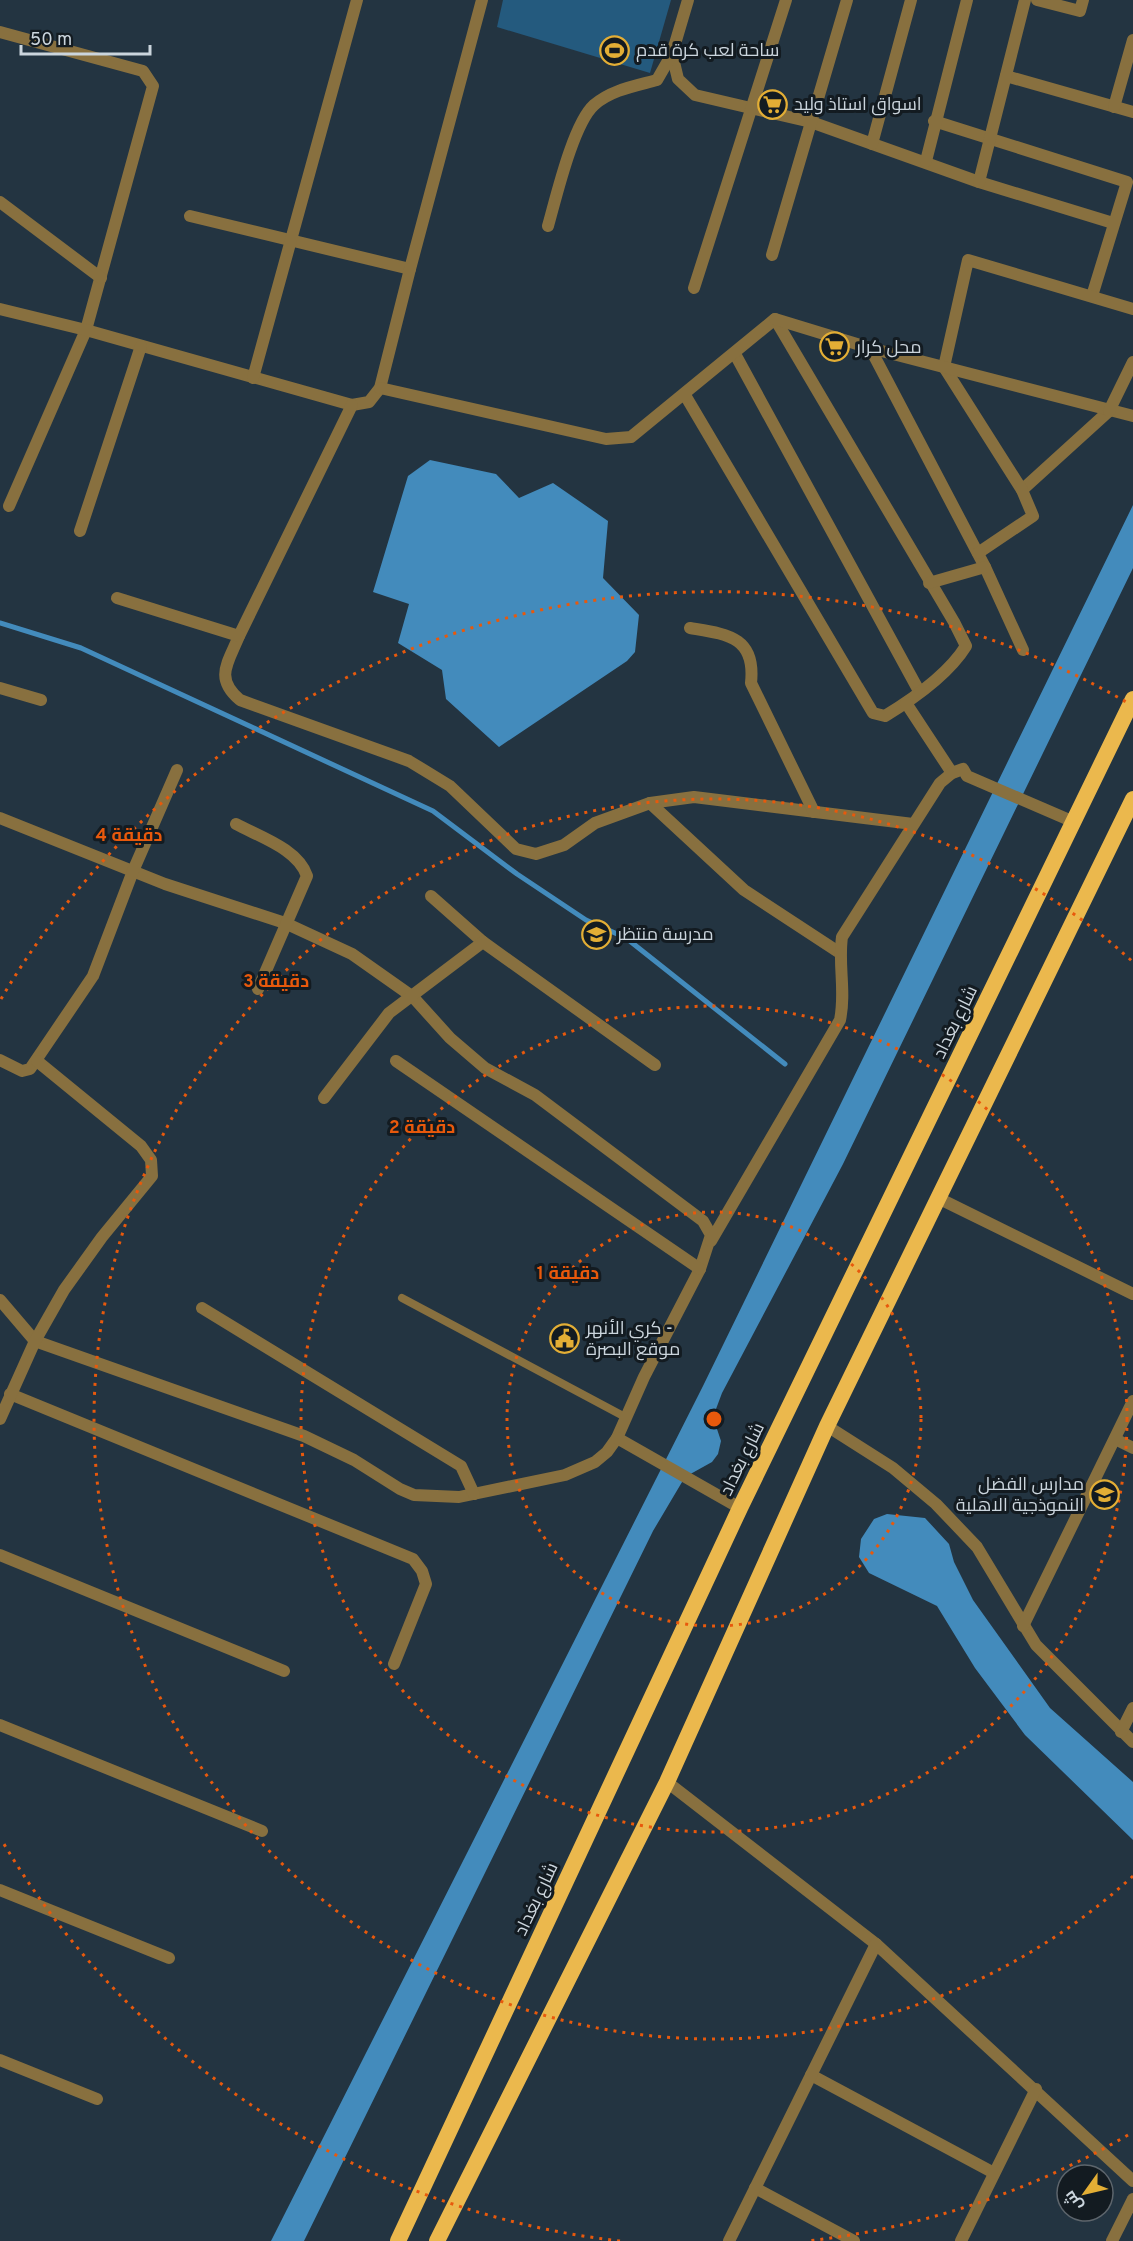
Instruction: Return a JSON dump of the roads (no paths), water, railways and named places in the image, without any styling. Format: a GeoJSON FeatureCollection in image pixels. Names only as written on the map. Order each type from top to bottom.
{"type":"FeatureCollection","features":[{"type":"Feature","properties":{"kind":"highway","name":"شارع بغداد"},"geometry":{"type":"LineString","coordinates":[[398,2241],[740,1508],[1133,699]]}},
{"type":"Feature","properties":{"kind":"highway"},"geometry":{"type":"LineString","coordinates":[[442,2238],[667,1782],[827,1426],[1133,799]]}},
{"type":"Feature","properties":{"kind":"street"},"geometry":{"type":"LineString","coordinates":[[253,378],[357,0]]}},
{"type":"Feature","properties":{"kind":"street"},"geometry":{"type":"LineString","coordinates":[[0,309],[86,330],[352,405],[369,402],[380,388],[483,0]]}},
{"type":"Feature","properties":{"kind":"street"},"geometry":{"type":"LineString","coordinates":[[548,226],[570,149],[592,106],[619,90],[657,80],[672,54],[688,0]]}},
{"type":"Feature","properties":{"kind":"street"},"geometry":{"type":"LineString","coordinates":[[694,288],[786,0]]}},
{"type":"Feature","properties":{"kind":"street"},"geometry":{"type":"LineString","coordinates":[[772,255],[847,0]]}},
{"type":"Feature","properties":{"kind":"street"},"geometry":{"type":"LineString","coordinates":[[872,144],[911,0]]}},
{"type":"Feature","properties":{"kind":"street"},"geometry":{"type":"LineString","coordinates":[[926,161],[934,122],[967,0]]}},
{"type":"Feature","properties":{"kind":"street"},"geometry":{"type":"LineString","coordinates":[[979,182],[1024,0]]}},
{"type":"Feature","properties":{"kind":"street"},"geometry":{"type":"LineString","coordinates":[[1037,0],[1080,11],[1083,0]]}},
{"type":"Feature","properties":{"kind":"street"},"geometry":{"type":"LineString","coordinates":[[0,32],[144,71],[150,77],[153,86],[86,330],[9,506]]}},
{"type":"Feature","properties":{"kind":"street"},"geometry":{"type":"LineString","coordinates":[[1114,107],[1133,40]]}},
{"type":"Feature","properties":{"kind":"street"},"geometry":{"type":"LineString","coordinates":[[672,54],[678,79],[695,95],[811,122],[926,161],[979,182],[1113,223]]}},
{"type":"Feature","properties":{"kind":"street"},"geometry":{"type":"LineString","coordinates":[[1006,76],[1133,112]]}},
{"type":"Feature","properties":{"kind":"street"},"geometry":{"type":"LineString","coordinates":[[934,122],[1127,182],[1092,296]]}},
{"type":"Feature","properties":{"kind":"street"},"geometry":{"type":"LineString","coordinates":[[0,202],[100,278]]}},
{"type":"Feature","properties":{"kind":"street"},"geometry":{"type":"LineString","coordinates":[[190,216],[410,268]]}},
{"type":"Feature","properties":{"kind":"street"},"geometry":{"type":"LineString","coordinates":[[978,553],[1033,516],[1022,490],[944,367],[968,260],[1133,309]]}},
{"type":"Feature","properties":{"kind":"street"},"geometry":{"type":"LineString","coordinates":[[380,388],[606,439],[631,437],[775,319]]}},
{"type":"Feature","properties":{"kind":"street"},"geometry":{"type":"LineString","coordinates":[[685,395],[873,714],[885,716],[906,703],[956,662],[966,646],[775,319]]}},
{"type":"Feature","properties":{"kind":"street"},"geometry":{"type":"LineString","coordinates":[[775,319],[870,348],[1133,416]]}},
{"type":"Feature","properties":{"kind":"street"},"geometry":{"type":"LineString","coordinates":[[80,531],[141,346]]}},
{"type":"Feature","properties":{"kind":"street"},"geometry":{"type":"LineString","coordinates":[[870,348],[978,553],[1023,650]]}},
{"type":"Feature","properties":{"kind":"street"},"geometry":{"type":"LineString","coordinates":[[735,354],[919,691]]}},
{"type":"Feature","properties":{"kind":"street"},"geometry":{"type":"LineString","coordinates":[[1022,490],[1109,411],[1133,362]]}},
{"type":"Feature","properties":{"kind":"street"},"geometry":{"type":"LineString","coordinates":[[352,405],[239,636],[224,675],[227,689],[240,700],[409,761],[450,786],[516,849],[536,854],[564,845],[595,823],[650,802],[694,797],[913,824]]}},
{"type":"Feature","properties":{"kind":"street"},"geometry":{"type":"LineString","coordinates":[[929,583],[985,567]]}},
{"type":"Feature","properties":{"kind":"street"},"geometry":{"type":"LineString","coordinates":[[117,598],[239,636]]}},
{"type":"Feature","properties":{"kind":"street"},"geometry":{"type":"LineString","coordinates":[[690,628],[728,634],[742,644],[753,669],[751,684],[814,812]]}},
{"type":"Feature","properties":{"kind":"street"},"geometry":{"type":"LineString","coordinates":[[0,688],[41,699]]}},
{"type":"Feature","properties":{"kind":"street"},"geometry":{"type":"LineString","coordinates":[[906,703],[952,773]]}},
{"type":"Feature","properties":{"kind":"street"},"geometry":{"type":"LineString","coordinates":[[0,1300],[35,1341],[304,1436],[354,1460],[400,1489],[414,1494],[444,1498],[474,1494],[581,1469],[608,1452],[618,1438],[644,1377],[700,1269],[710,1244],[840,1020],[844,1002],[840,953],[842,937],[940,783],[952,773],[963,769],[967,776],[1074,822]]}},
{"type":"Feature","properties":{"kind":"street"},"geometry":{"type":"LineString","coordinates":[[0,1060],[22,1071],[30,1069],[93,976],[133,871],[177,770]]}},
{"type":"Feature","properties":{"kind":"street"},"geometry":{"type":"LineString","coordinates":[[650,802],[744,890],[840,953]]}},
{"type":"Feature","properties":{"kind":"street"},"geometry":{"type":"LineString","coordinates":[[0,820],[133,871],[285,923],[352,954],[413,997],[450,1038],[476,1061],[542,1100],[703,1221],[711,1235],[710,1244]]}},
{"type":"Feature","properties":{"kind":"street"},"geometry":{"type":"LineString","coordinates":[[236,824],[281,848],[303,864],[307,876],[258,989]]}},
{"type":"Feature","properties":{"kind":"street"},"geometry":{"type":"LineString","coordinates":[[431,896],[483,942],[655,1065]]}},
{"type":"Feature","properties":{"kind":"street"},"geometry":{"type":"LineString","coordinates":[[324,1098],[390,1013],[483,942]]}},
{"type":"Feature","properties":{"kind":"street"},"geometry":{"type":"LineString","coordinates":[[0,1419],[35,1341],[81,1266],[148,1183],[153,1168],[147,1152],[141,1146],[37,1060]]}},
{"type":"Feature","properties":{"kind":"street"},"geometry":{"type":"LineString","coordinates":[[396,1061],[700,1269]]}},
{"type":"Feature","properties":{"kind":"street"},"geometry":{"type":"LineString","coordinates":[[938,1198],[1133,1294]]}},
{"type":"Feature","properties":{"kind":"street"},"geometry":{"type":"LineString","coordinates":[[202,1308],[461,1466],[474,1494]]}},
{"type":"Feature","properties":{"kind":"street"},"geometry":{"type":"LineString","coordinates":[[10,1394],[413,1559],[422,1571],[426,1584],[394,1664]]}},
{"type":"Feature","properties":{"kind":"street"},"geometry":{"type":"LineString","coordinates":[[1023,1626],[1133,1401]]}},
{"type":"Feature","properties":{"kind":"street"},"geometry":{"type":"LineString","coordinates":[[827,1426],[893,1468],[936,1504],[977,1547],[1036,1645],[1133,1742]]}},
{"type":"Feature","properties":{"kind":"street"},"geometry":{"type":"LineString","coordinates":[[618,1438],[740,1508]]}},
{"type":"Feature","properties":{"kind":"street"},"geometry":{"type":"LineString","coordinates":[[1115,1439],[1133,1448]]}},
{"type":"Feature","properties":{"kind":"street"},"geometry":{"type":"LineString","coordinates":[[0,1555],[284,1671]]}},
{"type":"Feature","properties":{"kind":"street"},"geometry":{"type":"LineString","coordinates":[[1122,1732],[1133,1708]]}},
{"type":"Feature","properties":{"kind":"street"},"geometry":{"type":"LineString","coordinates":[[0,1725],[262,1831]]}},
{"type":"Feature","properties":{"kind":"street"},"geometry":{"type":"LineString","coordinates":[[667,1782],[876,1944],[1036,2089],[1133,2181]]}},
{"type":"Feature","properties":{"kind":"street"},"geometry":{"type":"LineString","coordinates":[[0,1890],[169,1958]]}},
{"type":"Feature","properties":{"kind":"street"},"geometry":{"type":"LineString","coordinates":[[729,2241],[876,1944]]}},
{"type":"Feature","properties":{"kind":"street"},"geometry":{"type":"LineString","coordinates":[[0,2060],[97,2099]]}},
{"type":"Feature","properties":{"kind":"street"},"geometry":{"type":"LineString","coordinates":[[811,2075],[994,2174]]}},
{"type":"Feature","properties":{"kind":"street"},"geometry":{"type":"LineString","coordinates":[[961,2241],[1036,2089]]}},
{"type":"Feature","properties":{"kind":"street"},"geometry":{"type":"LineString","coordinates":[[755,2188],[854,2241]]}},
{"type":"Feature","properties":{"kind":"street"},"geometry":{"type":"LineString","coordinates":[[1112,2241],[1133,2199]]}},
{"type":"Feature","properties":{"kind":"lane"},"geometry":{"type":"LineString","coordinates":[[402,1298],[627,1418]]}},
{"type":"Feature","properties":{"kind":"waterway"},"geometry":{"type":"LineString","coordinates":[[0,623],[81,648],[433,811],[517,874],[586,920],[626,938],[785,1064]]}},
{"type":"Feature","properties":{"kind":"place","name":"ساحة لعب كرة قدم"},"geometry":{"type":"Point","coordinates":[615,50]}},
{"type":"Feature","properties":{"kind":"place","name":"اسواق استاذ وليد"},"geometry":{"type":"Point","coordinates":[773,104]}},
{"type":"Feature","properties":{"kind":"place","name":"محل كرار"},"geometry":{"type":"Point","coordinates":[835,347]}},
{"type":"Feature","properties":{"kind":"place","name":"مدرسة منتظر"},"geometry":{"type":"Point","coordinates":[596,934]}},
{"type":"Feature","properties":{"kind":"place","name":"كري الأنهر - موقع البصرة"},"geometry":{"type":"Point","coordinates":[565,1338]}},
{"type":"Feature","properties":{"kind":"place","name":"مدارس الفضل النموذجية الاهلية"},"geometry":{"type":"Point","coordinates":[1105,1494]}}]}
